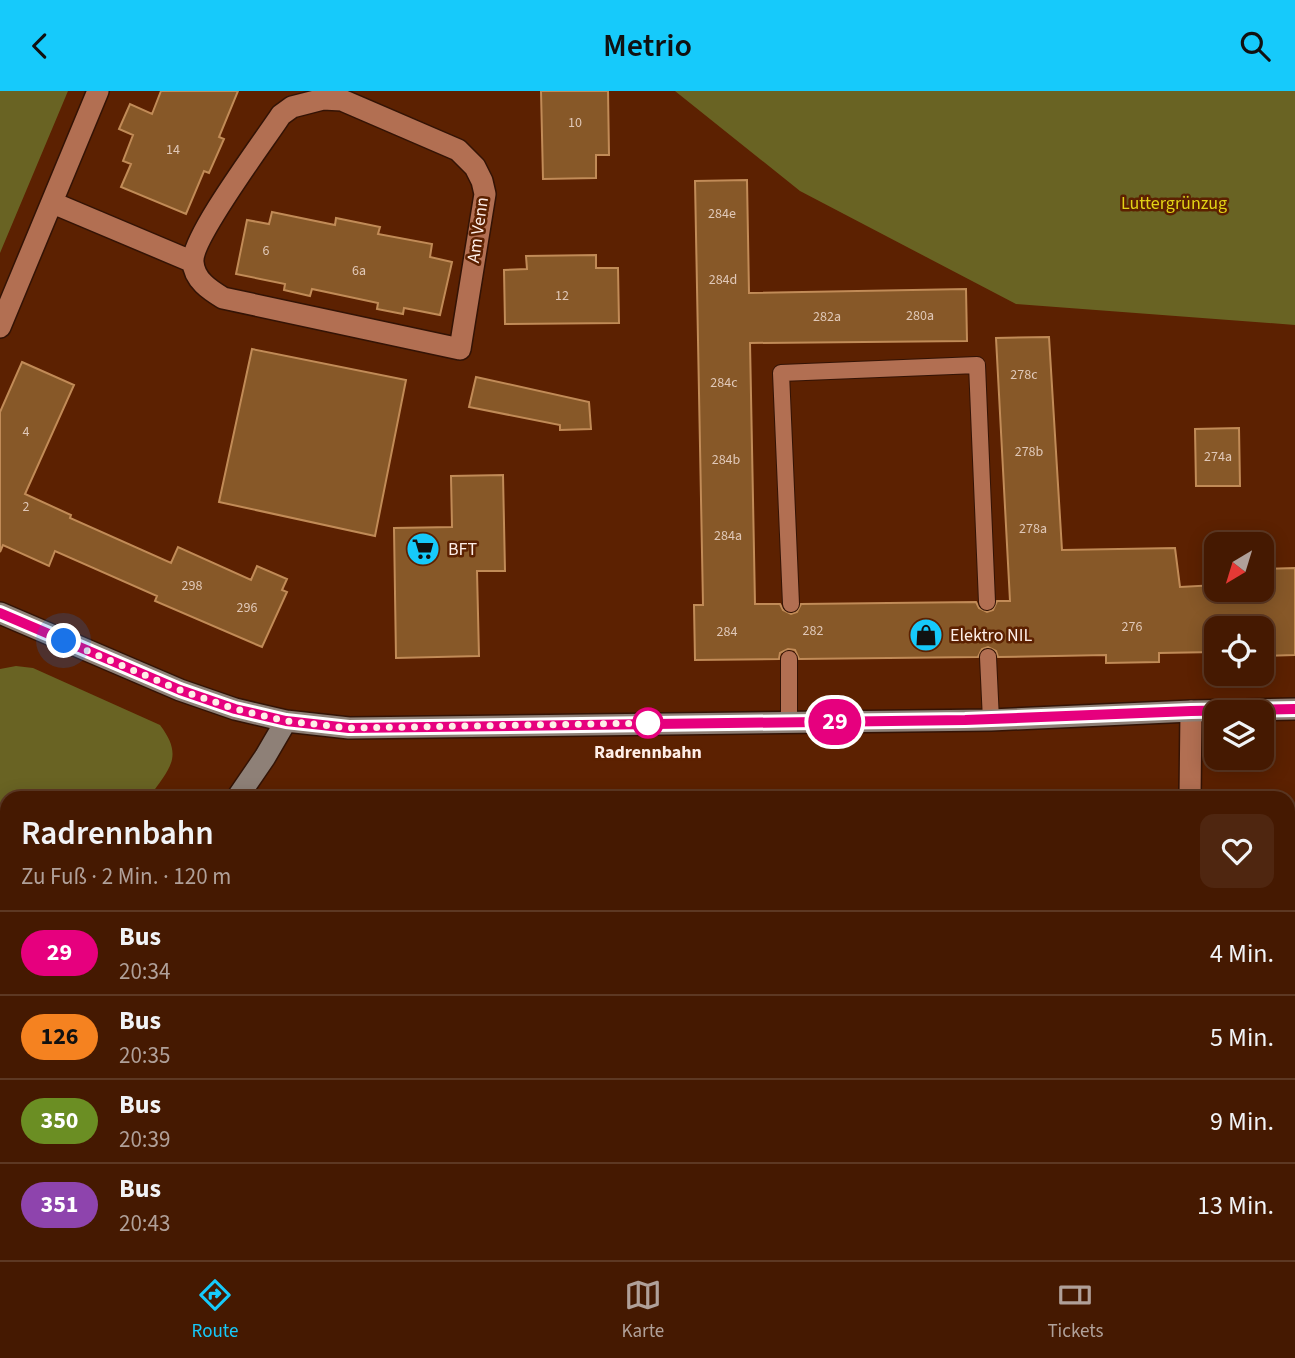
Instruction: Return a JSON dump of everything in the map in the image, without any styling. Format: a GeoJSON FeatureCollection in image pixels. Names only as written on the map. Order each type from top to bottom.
{"type":"FeatureCollection","features":[{"type":"Feature","properties":{"kind":"main road"},"geometry":{"type":"LineString","coordinates":[[0,613],[180,690],[235,709],[286,721],[349,728],[991,720],[1295,709]]}},
{"type":"Feature","properties":{"kind":"main road"},"geometry":{"type":"LineString","coordinates":[[242,791],[286,721]]}},
{"type":"Feature","properties":{"kind":"street"},"geometry":{"type":"LineString","coordinates":[[0,327],[98,91]]}},
{"type":"Feature","properties":{"kind":"street","name":"Am Venn"},"geometry":{"type":"LineString","coordinates":[[342,100],[458,150],[475,167],[482,180],[485,194],[460,349],[223,298],[210,290],[198,277],[193,262],[201,235],[281,115],[306,101],[342,100]]}},
{"type":"Feature","properties":{"kind":"street"},"geometry":{"type":"LineString","coordinates":[[53,203],[193,262]]}},
{"type":"Feature","properties":{"kind":"street"},"geometry":{"type":"LineString","coordinates":[[1191,711],[1191,791]]}},
{"type":"Feature","properties":{"kind":"lane"},"geometry":{"type":"LineString","coordinates":[[791,604],[781,373],[977,365],[987,602]]}},
{"type":"Feature","properties":{"kind":"lane"},"geometry":{"type":"LineString","coordinates":[[988,657],[991,720]]}},
{"type":"Feature","properties":{"kind":"lane"},"geometry":{"type":"LineString","coordinates":[[789,659],[789,723]]}},
{"type":"Feature","properties":{"kind":"green space"},"geometry":{"type":"Polygon","coordinates":[[[0,91],[68,91],[0,253],[0,91]]]}},
{"type":"Feature","properties":{"kind":"green space","name":"Luttergrünzug"},"geometry":{"type":"Polygon","coordinates":[[[675,91],[1295,91],[1295,325],[1016,304],[800,191],[675,91]]]}},
{"type":"Feature","properties":{"kind":"green space"},"geometry":{"type":"Polygon","coordinates":[[[16,666],[33,668],[160,725],[172,746],[173,755],[167,771],[154,791],[0,791],[0,669],[16,666]]]}},
{"type":"Feature","properties":{"kind":"building"},"geometry":{"type":"Polygon","coordinates":[[[161,91],[238,91],[219,137],[224,139],[209,173],[204,171],[186,214],[121,187],[131,164],[123,161],[133,135],[119,129],[130,104],[152,114],[161,91]]]}},
{"type":"Feature","properties":{"kind":"building"},"geometry":{"type":"Polygon","coordinates":[[[541,91],[608,91],[609,155],[596,155],[596,178],[543,179],[541,91]]]}},
{"type":"Feature","properties":{"kind":"building"},"geometry":{"type":"Polygon","coordinates":[[[747,180],[749,293],[966,289],[967,341],[750,343],[755,604],[780,604],[783,610],[791,614],[797,612],[801,604],[976,602],[979,608],[987,612],[993,610],[997,601],[1010,601],[996,338],[1049,337],[1062,550],[1175,548],[1180,587],[1204,586],[1204,602],[1274,602],[1274,569],[1295,568],[1295,655],[1274,656],[1274,616],[1204,616],[1204,652],[1159,653],[1159,662],[1106,663],[1106,655],[998,657],[996,651],[988,647],[982,649],[978,657],[799,659],[795,650],[788,649],[780,653],[779,659],[695,660],[694,605],[703,605],[695,181],[747,180]]]}},
{"type":"Feature","properties":{"kind":"building"},"geometry":{"type":"Polygon","coordinates":[[[272,212],[335,225],[336,218],[380,227],[378,234],[432,244],[430,257],[452,262],[440,315],[404,308],[403,314],[377,309],[378,303],[312,289],[310,296],[284,290],[285,284],[236,274],[247,220],[269,224],[272,212]]]}},
{"type":"Feature","properties":{"kind":"building"},"geometry":{"type":"Polygon","coordinates":[[[596,255],[596,268],[618,268],[619,323],[505,324],[504,270],[527,269],[526,256],[596,255]]]}},
{"type":"Feature","properties":{"kind":"building"},"geometry":{"type":"Polygon","coordinates":[[[252,349],[406,380],[375,536],[219,502],[252,349]]]}},
{"type":"Feature","properties":{"kind":"building"},"geometry":{"type":"Polygon","coordinates":[[[22,362],[74,385],[25,494],[71,515],[70,518],[171,563],[178,547],[251,580],[257,566],[287,579],[282,590],[287,592],[262,647],[155,601],[157,596],[55,551],[49,566],[3,545],[0,552],[0,412],[22,362]]]}},
{"type":"Feature","properties":{"kind":"building"},"geometry":{"type":"Polygon","coordinates":[[[476,377],[589,402],[591,429],[560,430],[560,425],[469,407],[476,377]]]}},
{"type":"Feature","properties":{"kind":"building"},"geometry":{"type":"Polygon","coordinates":[[[1239,428],[1240,486],[1196,486],[1195,429],[1239,428]]]}},
{"type":"Feature","properties":{"kind":"building","name":"BFT"},"geometry":{"type":"Polygon","coordinates":[[[503,475],[505,571],[477,571],[479,656],[396,658],[394,528],[452,527],[451,476],[503,475]]]}},
{"type":"Feature","properties":{"kind":"bus line","name":"29"},"geometry":{"type":"LineString","coordinates":[[0,613],[180,690],[235,709],[286,721],[349,728],[1016,719],[1295,709]]}},
{"type":"Feature","properties":{"kind":"place","name":"BFT"},"geometry":{"type":"Point","coordinates":[423,549]}},
{"type":"Feature","properties":{"kind":"place","name":"Elektro NIL"},"geometry":{"type":"Point","coordinates":[926,635]}},
{"type":"Feature","properties":{"kind":"place","name":"Radrennbahn"},"geometry":{"type":"Point","coordinates":[648,723]}},
{"type":"Feature","properties":{"kind":"route"},"geometry":{"type":"LineString","coordinates":[[64,641],[180,690],[235,709],[286,721],[349,728],[652,723],[648,723]]}}]}
